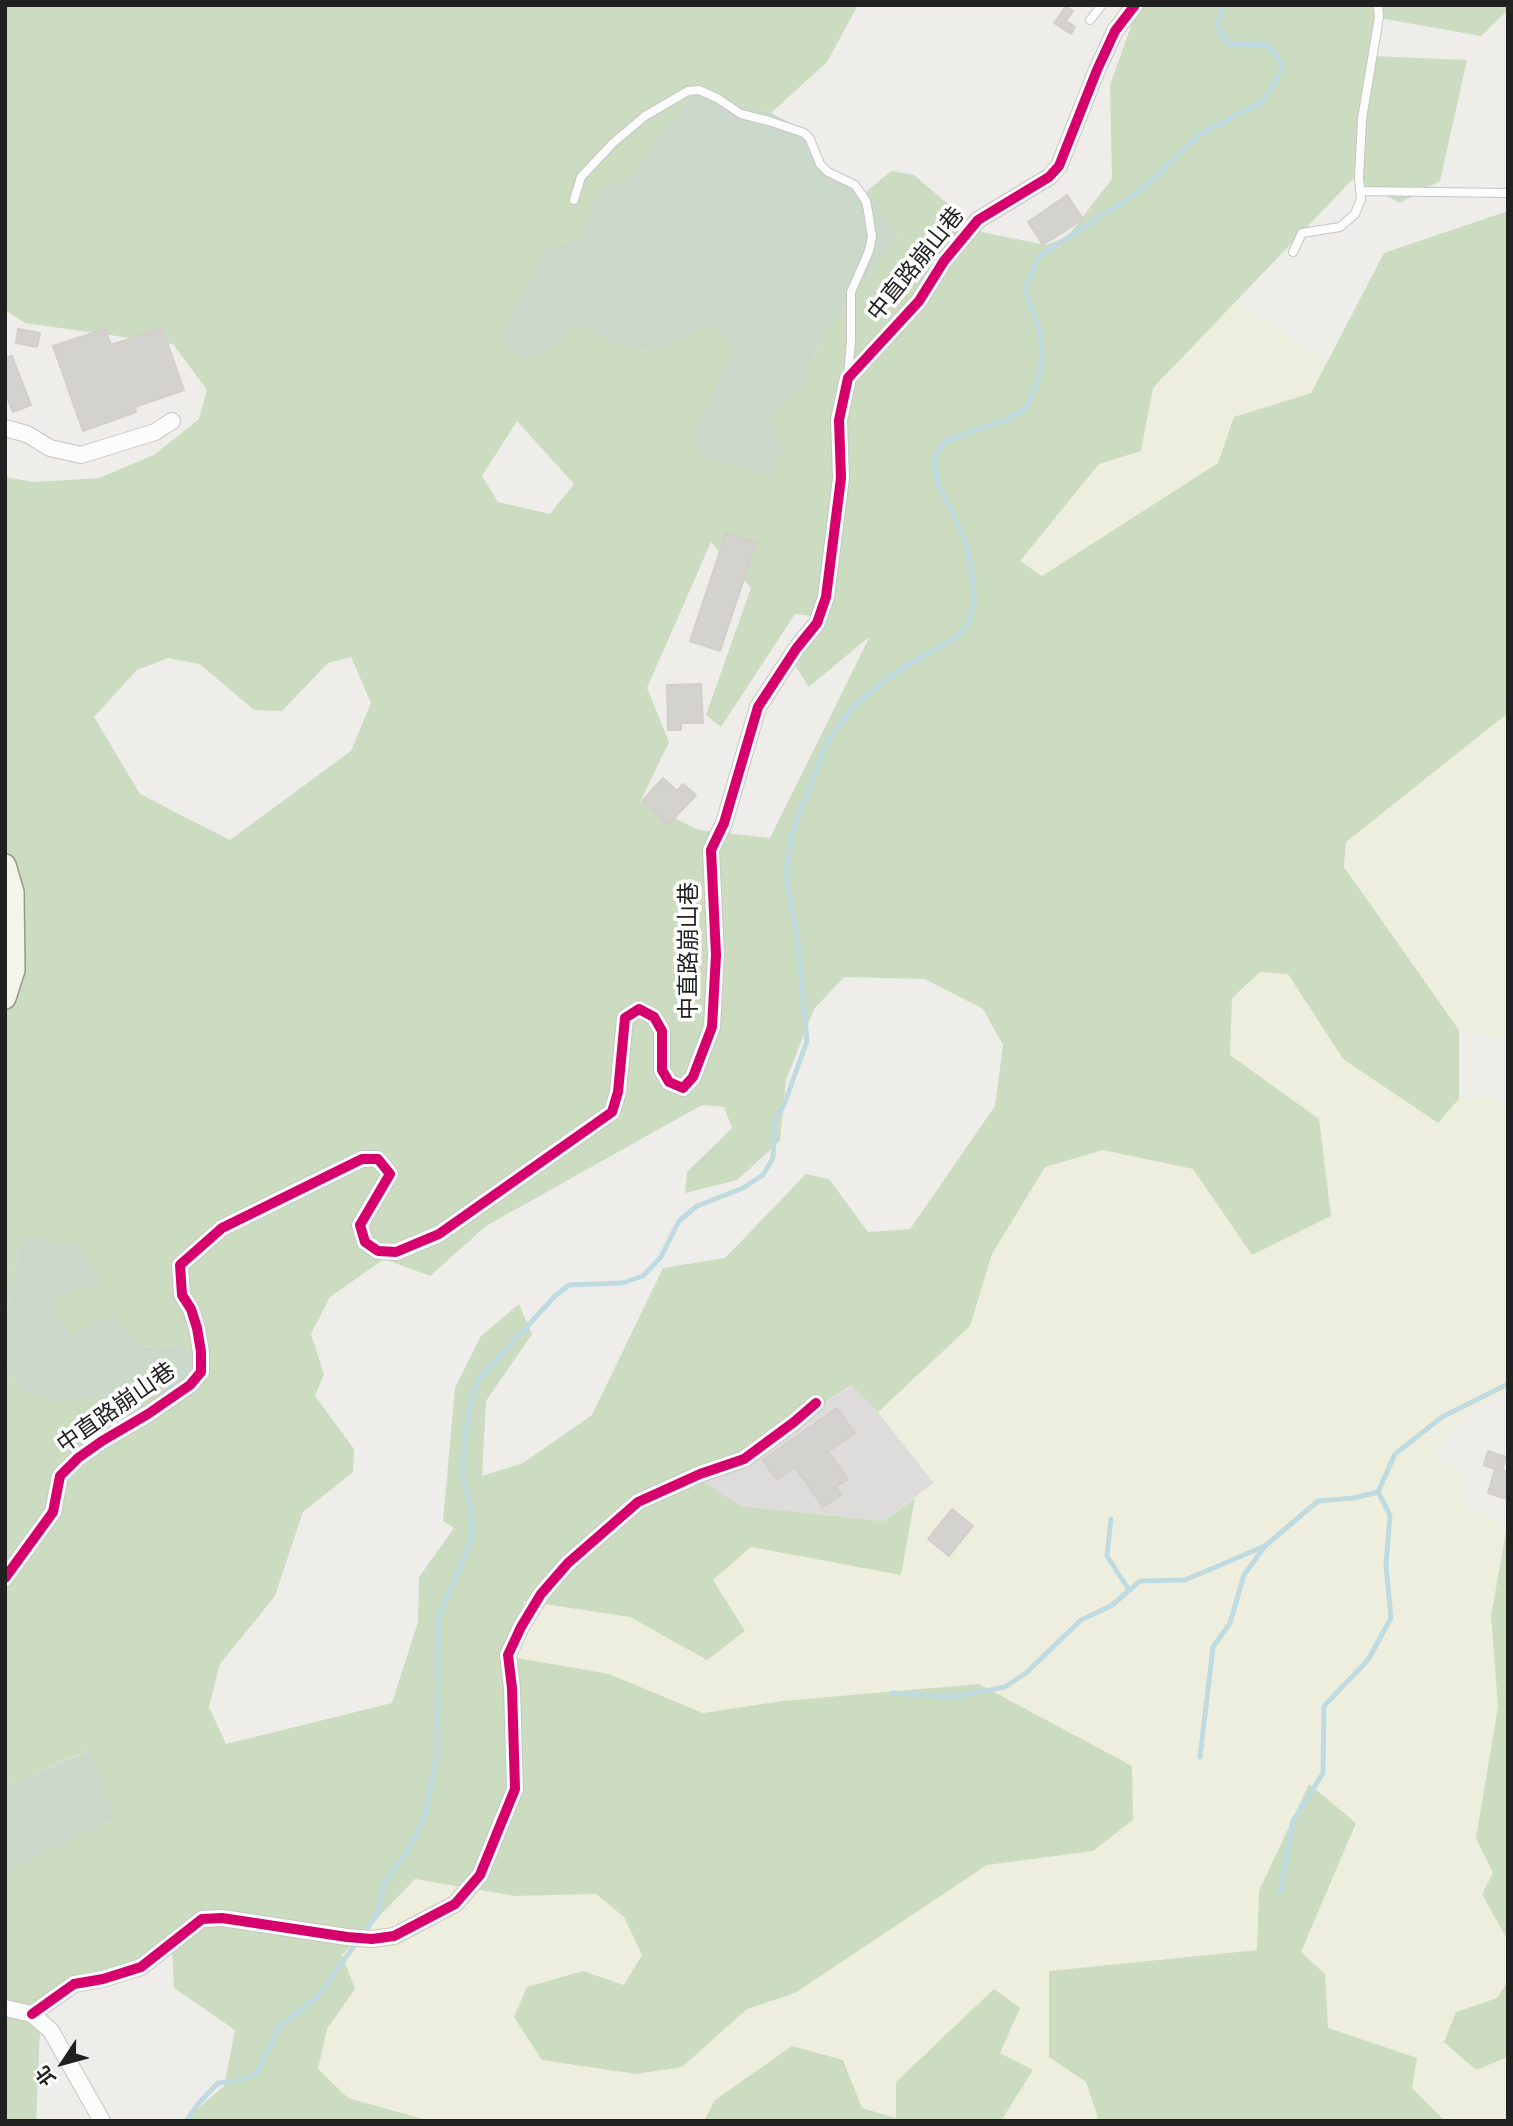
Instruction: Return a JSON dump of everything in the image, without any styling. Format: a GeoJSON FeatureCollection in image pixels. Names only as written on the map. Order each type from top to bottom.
{"type":"FeatureCollection","features":[{"type":"Feature","properties":{"kind":"street","name":"中直路崩山巷"},"geometry":{"type":"LineString","coordinates":[[5,1578],[53,1512],[60,1476],[78,1458],[102,1441],[190,1385],[201,1372],[197,1328],[191,1309],[182,1295],[180,1265],[222,1228],[362,1159],[378,1159],[390,1174],[360,1225],[365,1242],[377,1251],[396,1252],[439,1234],[612,1112],[618,1093],[625,1018],[639,1009],[654,1017],[662,1031],[662,1070],[669,1082],[682,1088],[693,1077],[712,1027],[716,955],[711,850],[724,822],[758,707],[796,649],[817,623],[826,597],[841,478],[839,420],[848,378],[919,301],[944,261],[978,220],[1049,177],[1059,166],[1115,31],[1135,5]]}},
{"type":"Feature","properties":{"kind":"street"},"geometry":{"type":"LineString","coordinates":[[5,428],[27,434],[50,448],[81,456],[155,432],[172,421]]}},
{"type":"Feature","properties":{"kind":"street"},"geometry":{"type":"LineString","coordinates":[[5,866],[13,892],[14,970],[5,998]]}},
{"type":"Feature","properties":{"kind":"street"},"geometry":{"type":"LineString","coordinates":[[32,2014],[74,1984],[103,1979],[141,1967],[202,1919],[222,1918],[372,1939],[394,1936],[455,1903],[480,1875],[515,1789],[512,1688],[508,1655],[541,1594],[568,1563],[638,1502],[700,1474],[744,1459],[816,1403]]}},
{"type":"Feature","properties":{"kind":"street"},"geometry":{"type":"LineString","coordinates":[[5,2008],[32,2014],[51,2031],[102,2121]]}},
{"type":"Feature","properties":{"kind":"lane"},"geometry":{"type":"LineString","coordinates":[[1090,20],[1102,5]]}},
{"type":"Feature","properties":{"kind":"lane"},"geometry":{"type":"LineString","coordinates":[[1293,252],[1302,233],[1340,227],[1355,214],[1361,199],[1359,166],[1362,119],[1379,17],[1378,5]]}},
{"type":"Feature","properties":{"kind":"lane"},"geometry":{"type":"LineString","coordinates":[[574,200],[581,177],[613,143],[645,116],[688,91],[699,90],[741,114],[804,133],[810,139],[820,164],[828,172],[855,185],[866,201],[872,237],[869,251],[851,292],[848,378]]}},
{"type":"Feature","properties":{"kind":"lane"},"geometry":{"type":"LineString","coordinates":[[1360,191],[1508,193]]}},
{"type":"Feature","properties":{"kind":"shaded area"},"geometry":{"type":"Polygon","coordinates":[[[853,1385],[934,1483],[883,1521],[741,1506],[700,1481],[853,1385]]]}},
{"type":"Feature","properties":{"kind":"green space"},"geometry":{"type":"Polygon","coordinates":[[[5,5],[858,5],[827,62],[771,113],[695,90],[628,180],[598,191],[580,237],[544,250],[556,348],[574,323],[633,350],[666,348],[715,323],[732,351],[692,440],[783,452],[768,416],[801,388],[822,338],[898,235],[866,192],[891,171],[914,175],[981,232],[1046,245],[1067,237],[1112,179],[1110,85],[1131,26],[1120,5],[1508,5],[1508,10],[1481,36],[1379,18],[1373,56],[1467,60],[1440,181],[1400,203],[1353,179],[1153,388],[1141,451],[1099,464],[1020,561],[1042,576],[1218,463],[1234,417],[1311,393],[1384,253],[1508,211],[1508,713],[1346,842],[1344,867],[1459,1030],[1459,1099],[1438,1123],[1343,1059],[1288,974],[1260,972],[1232,998],[1230,1055],[1319,1119],[1331,1216],[1252,1255],[1193,1169],[1103,1150],[1045,1167],[992,1254],[970,1326],[878,1412],[852,1385],[701,1481],[741,1506],[883,1521],[915,1498],[901,1575],[751,1547],[713,1580],[745,1631],[707,1660],[630,1617],[524,1601],[512,1657],[609,1674],[703,1713],[782,1701],[979,1684],[1132,1766],[1133,1820],[1093,1851],[987,1865],[795,1993],[747,2009],[682,2067],[636,2074],[542,2060],[514,2017],[527,1987],[583,1971],[624,1985],[642,1955],[624,1917],[596,1894],[515,1896],[415,1879],[342,1955],[355,1989],[327,2029],[318,2069],[348,2098],[430,2121],[183,2121],[224,2086],[235,2030],[174,1988],[172,1946],[41,2008],[36,2121],[5,2121],[5,1871],[116,1818],[88,1751],[5,1786],[5,1356],[19,1390],[180,1345],[141,1347],[115,1313],[70,1337],[49,1300],[21,1237],[5,1323],[5,477],[34,482],[99,478],[154,455],[199,419],[207,390],[173,344],[25,323],[5,310],[5,5]],[[517,421],[482,476],[498,502],[550,514],[574,484],[517,421]],[[711,542],[647,688],[669,742],[640,802],[699,830],[770,838],[870,636],[809,687],[790,658],[812,616],[795,614],[721,727],[706,715],[751,588],[711,542]],[[351,657],[328,663],[282,711],[254,710],[200,664],[168,658],[137,670],[94,717],[140,794],[230,840],[351,751],[371,703],[351,657]],[[844,977],[814,1009],[786,1080],[780,1141],[737,1180],[685,1193],[687,1172],[732,1128],[724,1107],[702,1105],[486,1226],[430,1276],[384,1259],[330,1297],[311,1334],[324,1374],[315,1396],[354,1449],[353,1472],[303,1512],[275,1596],[220,1664],[209,1707],[226,1744],[392,1703],[418,1622],[419,1577],[454,1528],[443,1521],[455,1388],[481,1336],[519,1304],[532,1334],[486,1401],[482,1476],[523,1463],[592,1415],[663,1268],[725,1258],[806,1174],[829,1179],[868,1232],[910,1229],[995,1106],[1003,1045],[983,1009],[925,979],[844,977]]]}},
{"type":"Feature","properties":{"kind":"green space"},"geometry":{"type":"Polygon","coordinates":[[[695,90],[771,113],[798,127],[820,169],[866,192],[898,235],[822,338],[801,388],[769,416],[783,452],[772,477],[707,457],[691,440],[732,351],[715,323],[666,348],[633,350],[574,324],[556,348],[528,361],[498,340],[544,250],[580,237],[598,191],[628,179],[695,90]]]}},
{"type":"Feature","properties":{"kind":"green space"},"geometry":{"type":"Polygon","coordinates":[[[1236,301],[1327,363],[1311,393],[1234,417],[1218,463],[1042,576],[1020,562],[1099,464],[1141,451],[1153,388],[1236,301]]]}},
{"type":"Feature","properties":{"kind":"green space"},"geometry":{"type":"Polygon","coordinates":[[[1508,713],[1508,1041],[1459,1030],[1344,867],[1346,842],[1508,713]]]}},
{"type":"Feature","properties":{"kind":"green space"},"geometry":{"type":"Polygon","coordinates":[[[1260,972],[1288,974],[1343,1059],[1438,1123],[1459,1099],[1490,1096],[1508,1108],[1508,1390],[1470,1410],[1433,1454],[1467,1476],[1461,1502],[1507,1526],[1491,1616],[1498,1707],[1476,1838],[1493,1873],[1482,1894],[1508,1941],[1508,1981],[1497,1998],[1456,2012],[1476,2070],[1508,2057],[1508,2121],[1445,2121],[1412,2088],[1417,2058],[1328,2028],[1325,1975],[1301,1952],[1356,1823],[1259,1891],[1257,1950],[1049,1971],[1049,2056],[1086,2082],[1098,2117],[1094,2121],[1001,2121],[1033,2070],[896,2118],[862,2108],[843,2060],[715,2100],[704,2121],[430,2121],[348,2098],[318,2069],[327,2029],[354,1989],[342,1955],[415,1879],[515,1896],[596,1894],[624,1917],[642,1955],[624,1985],[583,1971],[527,1987],[514,2017],[682,2067],[747,2009],[795,1993],[987,1865],[1093,1851],[782,1701],[703,1713],[609,1674],[511,1657],[525,1600],[630,1617],[707,1660],[712,1580],[751,1547],[901,1574],[915,1498],[934,1483],[878,1412],[970,1326],[992,1254],[1045,1167],[1103,1150],[1193,1169],[1252,1254],[1319,1119],[1230,1055],[1232,998],[1260,972]]]}},
{"type":"Feature","properties":{"kind":"green space"},"geometry":{"type":"Polygon","coordinates":[[[21,1237],[83,1247],[101,1282],[50,1300],[70,1336],[115,1313],[141,1347],[180,1345],[201,1360],[176,1394],[51,1400],[19,1390],[5,1356],[5,1323],[21,1237]]]}},
{"type":"Feature","properties":{"kind":"green space"},"geometry":{"type":"Polygon","coordinates":[[[1507,1526],[1508,1941],[1482,1894],[1493,1873],[1476,1838],[1498,1707],[1491,1616],[1507,1526]]]}},
{"type":"Feature","properties":{"kind":"green space"},"geometry":{"type":"Polygon","coordinates":[[[89,1751],[116,1818],[5,1871],[5,1786],[89,1751]]]}},
{"type":"Feature","properties":{"kind":"green space"},"geometry":{"type":"Polygon","coordinates":[[[1309,1784],[1356,1823],[1301,1952],[1325,1974],[1328,2028],[1417,2058],[1412,2088],[1445,2121],[1094,2121],[1098,2117],[1086,2082],[1049,2057],[1049,1971],[1257,1950],[1259,1891],[1309,1784]]]}},
{"type":"Feature","properties":{"kind":"green space"},"geometry":{"type":"Polygon","coordinates":[[[1508,1981],[1508,2057],[1476,2070],[1444,2042],[1456,2012],[1497,1998],[1508,1981]]]}},
{"type":"Feature","properties":{"kind":"green space"},"geometry":{"type":"Polygon","coordinates":[[[994,1989],[1020,2008],[1000,2053],[1033,2070],[1001,2121],[704,2121],[715,2100],[792,2046],[843,2060],[862,2108],[896,2118],[896,2082],[994,1989]]]}},
{"type":"Feature","properties":{"kind":"building"},"geometry":{"type":"Polygon","coordinates":[[[1066,6],[1073,11],[1066,21],[1075,27],[1071,34],[1054,23],[1066,6]]]}},
{"type":"Feature","properties":{"kind":"building"},"geometry":{"type":"Polygon","coordinates":[[[1067,195],[1083,219],[1043,245],[1028,222],[1067,195]]]}},
{"type":"Feature","properties":{"kind":"building"},"geometry":{"type":"Polygon","coordinates":[[[162,328],[184,390],[135,407],[136,412],[83,431],[53,346],[105,329],[111,345],[162,328]]]}},
{"type":"Feature","properties":{"kind":"building"},"geometry":{"type":"Polygon","coordinates":[[[18,329],[40,333],[37,347],[16,343],[18,329]]]}},
{"type":"Feature","properties":{"kind":"building"},"geometry":{"type":"Polygon","coordinates":[[[12,356],[31,405],[13,412],[5,392],[5,358],[12,356]]]}},
{"type":"Feature","properties":{"kind":"building"},"geometry":{"type":"Polygon","coordinates":[[[726,533],[756,543],[720,651],[690,641],[726,533]]]}},
{"type":"Feature","properties":{"kind":"building"},"geometry":{"type":"Polygon","coordinates":[[[701,684],[703,723],[681,723],[681,730],[668,730],[667,685],[701,684]]]}},
{"type":"Feature","properties":{"kind":"building"},"geometry":{"type":"Polygon","coordinates":[[[663,778],[677,791],[683,784],[696,795],[668,825],[642,801],[663,778]]]}},
{"type":"Feature","properties":{"kind":"building"},"geometry":{"type":"Polygon","coordinates":[[[837,1408],[855,1433],[828,1452],[848,1479],[836,1487],[841,1495],[823,1507],[795,1467],[777,1480],[763,1460],[837,1408]]]}},
{"type":"Feature","properties":{"kind":"building"},"geometry":{"type":"Polygon","coordinates":[[[1488,1451],[1506,1457],[1502,1470],[1508,1472],[1508,1499],[1488,1493],[1495,1469],[1484,1465],[1488,1451]]]}},
{"type":"Feature","properties":{"kind":"building"},"geometry":{"type":"Polygon","coordinates":[[[952,1509],[973,1526],[949,1556],[928,1539],[952,1509]]]}},
{"type":"Feature","properties":{"kind":"waterway"},"geometry":{"type":"LineString","coordinates":[[186,2121],[218,2083],[237,2081],[257,2073],[280,2026],[317,1997],[376,1916],[385,1883],[414,1840],[426,1812],[437,1753],[438,1618],[468,1548],[473,1529],[462,1473],[469,1408],[479,1379],[555,1296],[569,1285],[622,1283],[643,1276],[661,1257],[679,1221],[697,1206],[743,1188],[763,1175],[773,1158],[775,1119],[784,1105],[807,1041],[798,941],[786,877],[791,837],[826,743],[853,707],[891,675],[958,636],[969,622],[974,602],[965,540],[938,483],[935,456],[945,441],[1003,421],[1026,409],[1038,382],[1042,356],[1039,329],[1025,290],[1039,256],[1140,191],[1199,135],[1264,101],[1283,67],[1268,45],[1229,44],[1216,25],[1225,5]]}},
{"type":"Feature","properties":{"kind":"waterway"},"geometry":{"type":"LineString","coordinates":[[1280,1892],[1293,1821],[1323,1773],[1324,1706],[1368,1660],[1391,1618],[1386,1565],[1390,1515],[1378,1492],[1395,1454],[1442,1417],[1508,1384]]}},
{"type":"Feature","properties":{"kind":"waterway"},"geometry":{"type":"LineString","coordinates":[[1200,1757],[1213,1647],[1230,1623],[1244,1575],[1265,1546],[1318,1501],[1354,1498],[1378,1492]]}},
{"type":"Feature","properties":{"kind":"waterway"},"geometry":{"type":"LineString","coordinates":[[1111,1519],[1107,1556],[1129,1590]]}},
{"type":"Feature","properties":{"kind":"waterway"},"geometry":{"type":"LineString","coordinates":[[892,1693],[952,1697],[1005,1687],[1026,1673],[1081,1620],[1111,1606],[1140,1581],[1185,1580],[1265,1546]]}},
{"type":"Feature","properties":{"kind":"cycle path"},"geometry":{"type":"LineString","coordinates":[[5,1578],[53,1512],[60,1476],[78,1458],[102,1441],[190,1385],[201,1372],[197,1328],[191,1309],[182,1295],[180,1265],[222,1228],[362,1159],[378,1159],[390,1174],[360,1225],[365,1242],[378,1251],[396,1252],[439,1234],[612,1112],[618,1092],[625,1018],[639,1009],[654,1017],[662,1031],[662,1070],[669,1082],[683,1088],[693,1077],[712,1027],[716,955],[711,850],[724,823],[758,707],[796,649],[817,623],[826,597],[841,478],[839,420],[848,378],[919,301],[944,261],[978,220],[1049,177],[1059,166],[1115,31],[1135,5]]}},
{"type":"Feature","properties":{"kind":"cycle path"},"geometry":{"type":"LineString","coordinates":[[32,2014],[74,1984],[103,1979],[141,1967],[202,1919],[222,1918],[372,1939],[394,1936],[455,1904],[480,1875],[515,1789],[512,1688],[508,1655],[541,1594],[568,1563],[638,1502],[700,1474],[744,1459],[816,1403]]}}]}
